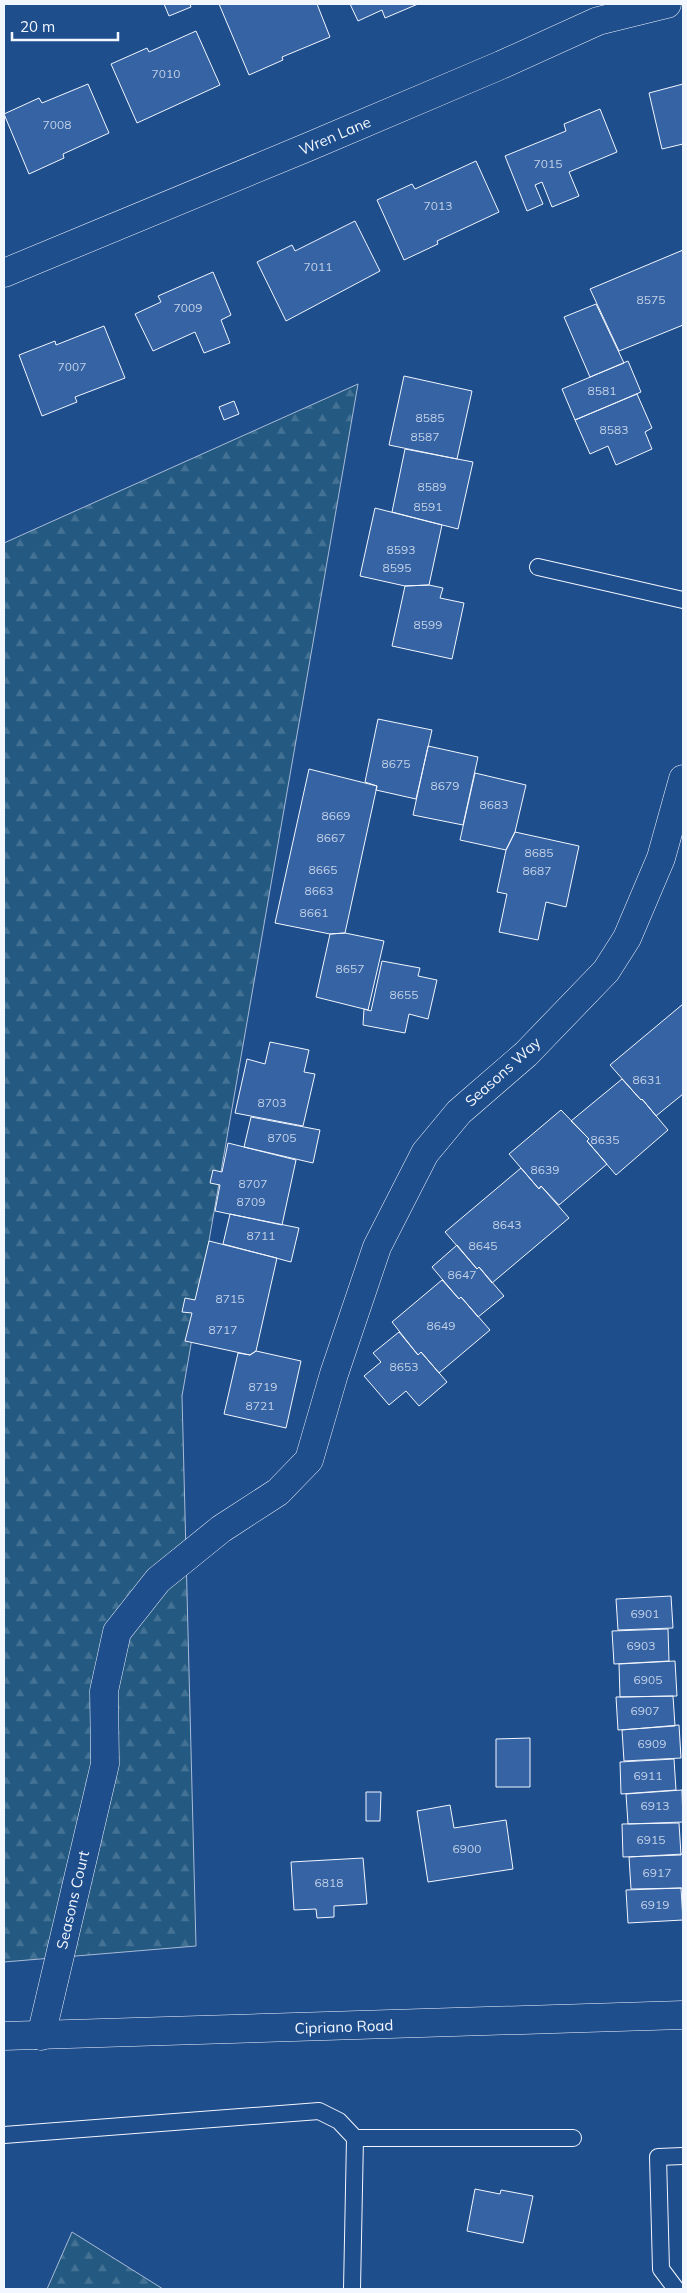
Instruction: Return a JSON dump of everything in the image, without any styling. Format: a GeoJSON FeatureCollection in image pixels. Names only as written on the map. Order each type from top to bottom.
{"type":"FeatureCollection","features":[{"type":"Feature","properties":{"kind":"street","name":"Wren Lane"},"geometry":{"type":"LineString","coordinates":[[4,273],[501,65],[598,21],[667,4]]}},
{"type":"Feature","properties":{"kind":"street","name":"Seasons Way"},"geometry":{"type":"LineString","coordinates":[[105,1764],[104,1691],[117,1632],[158,1580],[221,1529],[278,1492],[309,1460],[334,1374],[377,1247],[425,1153],[459,1112],[526,1054],[606,970],[627,938],[661,858],[683,779]]}},
{"type":"Feature","properties":{"kind":"street","name":"Seasons Court"},"geometry":{"type":"LineString","coordinates":[[41,2036],[105,1764]]}},
{"type":"Feature","properties":{"kind":"street","name":"Cipriano Road"},"geometry":{"type":"LineString","coordinates":[[4,2036],[683,2015]]}},
{"type":"Feature","properties":{"kind":"lane"},"geometry":{"type":"LineString","coordinates":[[538,567],[683,600]]}},
{"type":"Feature","properties":{"kind":"lane"},"geometry":{"type":"LineString","coordinates":[[4,2135],[318,2111],[339,2121],[356,2138],[573,2138]]}},
{"type":"Feature","properties":{"kind":"lane"},"geometry":{"type":"LineString","coordinates":[[352,2289],[356,2138]]}},
{"type":"Feature","properties":{"kind":"lane"},"geometry":{"type":"LineString","coordinates":[[683,2156],[658,2157],[661,2269],[676,2289],[683,2282]]}},
{"type":"Feature","properties":{"kind":"green space"},"geometry":{"type":"Polygon","coordinates":[[[358,384],[182,1396],[196,1946],[4,1962],[4,543],[358,384]]]}},
{"type":"Feature","properties":{"kind":"green space"},"geometry":{"type":"Polygon","coordinates":[[[72,2232],[163,2289],[47,2289],[72,2232]]]}},
{"type":"Feature","properties":{"kind":"building"},"geometry":{"type":"Polygon","coordinates":[[[164,4],[190,4],[191,7],[169,16],[164,4]]]}},
{"type":"Feature","properties":{"kind":"building"},"geometry":{"type":"Polygon","coordinates":[[[219,4],[317,4],[330,37],[282,57],[283,60],[249,75],[219,4]]]}},
{"type":"Feature","properties":{"kind":"building"},"geometry":{"type":"Polygon","coordinates":[[[350,4],[418,4],[385,18],[382,10],[358,21],[350,4]]]}},
{"type":"Feature","properties":{"kind":"building"},"geometry":{"type":"Polygon","coordinates":[[[196,31],[220,85],[137,123],[111,64],[147,48],[149,52],[196,31]]]}},
{"type":"Feature","properties":{"kind":"building"},"geometry":{"type":"Polygon","coordinates":[[[88,84],[109,133],[63,154],[64,158],[29,174],[4,114],[39,98],[42,103],[88,84]]]}},
{"type":"Feature","properties":{"kind":"building"},"geometry":{"type":"Polygon","coordinates":[[[683,84],[683,144],[662,149],[649,93],[683,84]]]}},
{"type":"Feature","properties":{"kind":"building"},"geometry":{"type":"Polygon","coordinates":[[[600,109],[617,152],[569,172],[579,196],[552,207],[542,182],[535,185],[543,204],[527,211],[505,156],[566,131],[564,124],[600,109]]]}},
{"type":"Feature","properties":{"kind":"building"},"geometry":{"type":"Polygon","coordinates":[[[476,161],[499,212],[437,241],[438,244],[404,260],[377,200],[412,184],[415,189],[476,161]]]}},
{"type":"Feature","properties":{"kind":"building"},"geometry":{"type":"Polygon","coordinates":[[[355,221],[380,271],[286,321],[257,262],[292,245],[295,251],[355,221]]]}},
{"type":"Feature","properties":{"kind":"building"},"geometry":{"type":"Polygon","coordinates":[[[683,250],[683,325],[619,351],[590,289],[683,250]]]}},
{"type":"Feature","properties":{"kind":"building"},"geometry":{"type":"Polygon","coordinates":[[[213,272],[231,315],[221,320],[230,343],[204,353],[195,332],[153,351],[135,314],[161,302],[158,296],[213,272]]]}},
{"type":"Feature","properties":{"kind":"building"},"geometry":{"type":"Polygon","coordinates":[[[596,304],[624,363],[590,377],[564,317],[596,304]]]}},
{"type":"Feature","properties":{"kind":"building"},"geometry":{"type":"Polygon","coordinates":[[[104,326],[125,378],[75,397],[77,402],[42,416],[19,355],[55,341],[56,345],[104,326]]]}},
{"type":"Feature","properties":{"kind":"building"},"geometry":{"type":"Polygon","coordinates":[[[628,361],[641,392],[575,420],[562,389],[628,361]]]}},
{"type":"Feature","properties":{"kind":"building"},"geometry":{"type":"Polygon","coordinates":[[[404,376],[472,391],[457,459],[389,445],[404,376]]]}},
{"type":"Feature","properties":{"kind":"building"},"geometry":{"type":"Polygon","coordinates":[[[637,394],[652,428],[645,432],[652,449],[616,465],[608,446],[590,454],[575,420],[637,394]]]}},
{"type":"Feature","properties":{"kind":"building"},"geometry":{"type":"Polygon","coordinates":[[[234,401],[239,414],[224,420],[219,407],[234,401]]]}},
{"type":"Feature","properties":{"kind":"building"},"geometry":{"type":"Polygon","coordinates":[[[405,449],[473,462],[458,529],[392,512],[405,449]]]}},
{"type":"Feature","properties":{"kind":"building"},"geometry":{"type":"Polygon","coordinates":[[[375,508],[442,525],[429,585],[405,586],[360,576],[375,508]]]}},
{"type":"Feature","properties":{"kind":"building"},"geometry":{"type":"Polygon","coordinates":[[[429,585],[443,588],[440,598],[464,603],[452,659],[392,646],[405,586],[429,585]]]}},
{"type":"Feature","properties":{"kind":"building"},"geometry":{"type":"Polygon","coordinates":[[[378,719],[432,730],[416,799],[376,790],[377,786],[365,782],[378,719]]]}},
{"type":"Feature","properties":{"kind":"building"},"geometry":{"type":"Polygon","coordinates":[[[428,746],[478,757],[463,825],[413,815],[428,746]]]}},
{"type":"Feature","properties":{"kind":"building"},"geometry":{"type":"Polygon","coordinates":[[[309,769],[377,786],[345,933],[330,934],[275,923],[309,769]]]}},
{"type":"Feature","properties":{"kind":"building"},"geometry":{"type":"Polygon","coordinates":[[[475,773],[526,785],[515,832],[506,850],[460,840],[475,773]]]}},
{"type":"Feature","properties":{"kind":"building"},"geometry":{"type":"Polygon","coordinates":[[[515,832],[579,846],[566,907],[546,902],[538,940],[499,932],[507,894],[497,892],[506,850],[515,832]]]}},
{"type":"Feature","properties":{"kind":"building"},"geometry":{"type":"Polygon","coordinates":[[[345,933],[384,941],[368,1010],[316,997],[330,934],[345,933]]]}},
{"type":"Feature","properties":{"kind":"building"},"geometry":{"type":"Polygon","coordinates":[[[382,961],[420,968],[418,976],[437,980],[428,1019],[409,1014],[405,1033],[363,1025],[364,1009],[371,1011],[382,961]]]}},
{"type":"Feature","properties":{"kind":"building"},"geometry":{"type":"Polygon","coordinates":[[[683,1004],[683,1094],[656,1116],[610,1065],[683,1004]]]}},
{"type":"Feature","properties":{"kind":"building"},"geometry":{"type":"Polygon","coordinates":[[[270,1042],[309,1050],[304,1072],[315,1074],[303,1126],[235,1113],[247,1059],[265,1064],[270,1042]]]}},
{"type":"Feature","properties":{"kind":"building"},"geometry":{"type":"Polygon","coordinates":[[[622,1079],[668,1130],[616,1175],[587,1141],[589,1139],[571,1121],[622,1079]]]}},
{"type":"Feature","properties":{"kind":"building"},"geometry":{"type":"Polygon","coordinates":[[[561,1110],[589,1139],[587,1141],[607,1164],[559,1205],[541,1186],[539,1189],[509,1154],[561,1110]]]}},
{"type":"Feature","properties":{"kind":"building"},"geometry":{"type":"Polygon","coordinates":[[[251,1117],[320,1130],[313,1163],[244,1147],[251,1117]]]}},
{"type":"Feature","properties":{"kind":"building"},"geometry":{"type":"Polygon","coordinates":[[[228,1143],[296,1160],[282,1225],[215,1211],[220,1185],[210,1183],[213,1170],[222,1172],[228,1143]]]}},
{"type":"Feature","properties":{"kind":"building"},"geometry":{"type":"Polygon","coordinates":[[[521,1168],[539,1189],[541,1186],[569,1218],[492,1283],[479,1267],[477,1269],[445,1232],[521,1168]]]}},
{"type":"Feature","properties":{"kind":"building"},"geometry":{"type":"Polygon","coordinates":[[[230,1214],[299,1228],[291,1262],[223,1244],[230,1214]]]}},
{"type":"Feature","properties":{"kind":"building"},"geometry":{"type":"Polygon","coordinates":[[[209,1241],[277,1258],[256,1351],[250,1355],[185,1341],[192,1313],[182,1312],[185,1298],[195,1300],[209,1241]]]}},
{"type":"Feature","properties":{"kind":"building"},"geometry":{"type":"Polygon","coordinates":[[[457,1245],[477,1269],[479,1267],[504,1296],[478,1317],[461,1297],[459,1299],[432,1267],[457,1245]]]}},
{"type":"Feature","properties":{"kind":"building"},"geometry":{"type":"Polygon","coordinates":[[[442,1280],[459,1299],[461,1297],[490,1330],[439,1373],[421,1352],[418,1355],[392,1322],[442,1280]]]}},
{"type":"Feature","properties":{"kind":"building"},"geometry":{"type":"Polygon","coordinates":[[[399,1332],[418,1355],[421,1352],[447,1382],[419,1406],[406,1391],[389,1405],[364,1376],[381,1362],[373,1353],[399,1332]]]}},
{"type":"Feature","properties":{"kind":"building"},"geometry":{"type":"Polygon","coordinates":[[[256,1351],[301,1361],[286,1428],[224,1414],[238,1353],[250,1355],[256,1351]]]}},
{"type":"Feature","properties":{"kind":"building"},"geometry":{"type":"Polygon","coordinates":[[[671,1596],[673,1628],[618,1630],[616,1599],[671,1596]]]}},
{"type":"Feature","properties":{"kind":"building"},"geometry":{"type":"Polygon","coordinates":[[[668,1629],[669,1661],[614,1664],[612,1631],[668,1629]]]}},
{"type":"Feature","properties":{"kind":"building"},"geometry":{"type":"Polygon","coordinates":[[[675,1661],[677,1696],[620,1697],[619,1664],[675,1661]]]}},
{"type":"Feature","properties":{"kind":"building"},"geometry":{"type":"Polygon","coordinates":[[[673,1696],[675,1726],[618,1730],[616,1697],[673,1696]]]}},
{"type":"Feature","properties":{"kind":"building"},"geometry":{"type":"Polygon","coordinates":[[[679,1725],[681,1758],[624,1761],[622,1730],[679,1725]]]}},
{"type":"Feature","properties":{"kind":"building"},"geometry":{"type":"Polygon","coordinates":[[[530,1738],[530,1787],[496,1787],[496,1739],[530,1738]]]}},
{"type":"Feature","properties":{"kind":"building"},"geometry":{"type":"Polygon","coordinates":[[[674,1759],[676,1790],[621,1794],[620,1762],[674,1759]]]}},
{"type":"Feature","properties":{"kind":"building"},"geometry":{"type":"Polygon","coordinates":[[[682,1790],[683,1822],[628,1824],[626,1794],[682,1790]]]}},
{"type":"Feature","properties":{"kind":"building"},"geometry":{"type":"Polygon","coordinates":[[[366,1792],[381,1792],[380,1821],[366,1821],[366,1792]]]}},
{"type":"Feature","properties":{"kind":"building"},"geometry":{"type":"Polygon","coordinates":[[[450,1805],[454,1828],[506,1820],[513,1869],[428,1882],[417,1811],[450,1805]]]}},
{"type":"Feature","properties":{"kind":"building"},"geometry":{"type":"Polygon","coordinates":[[[679,1823],[681,1855],[623,1857],[622,1824],[679,1823]]]}},
{"type":"Feature","properties":{"kind":"building"},"geometry":{"type":"Polygon","coordinates":[[[683,1854],[683,1888],[631,1889],[629,1857],[683,1854]]]}},
{"type":"Feature","properties":{"kind":"building"},"geometry":{"type":"Polygon","coordinates":[[[363,1858],[367,1904],[334,1906],[334,1917],[317,1918],[316,1909],[294,1910],[291,1862],[363,1858]]]}},
{"type":"Feature","properties":{"kind":"building"},"geometry":{"type":"Polygon","coordinates":[[[681,1888],[683,1920],[628,1923],[626,1890],[681,1888]]]}},
{"type":"Feature","properties":{"kind":"building"},"geometry":{"type":"Polygon","coordinates":[[[475,2189],[500,2194],[501,2190],[533,2196],[523,2243],[467,2231],[475,2189]]]}}]}
